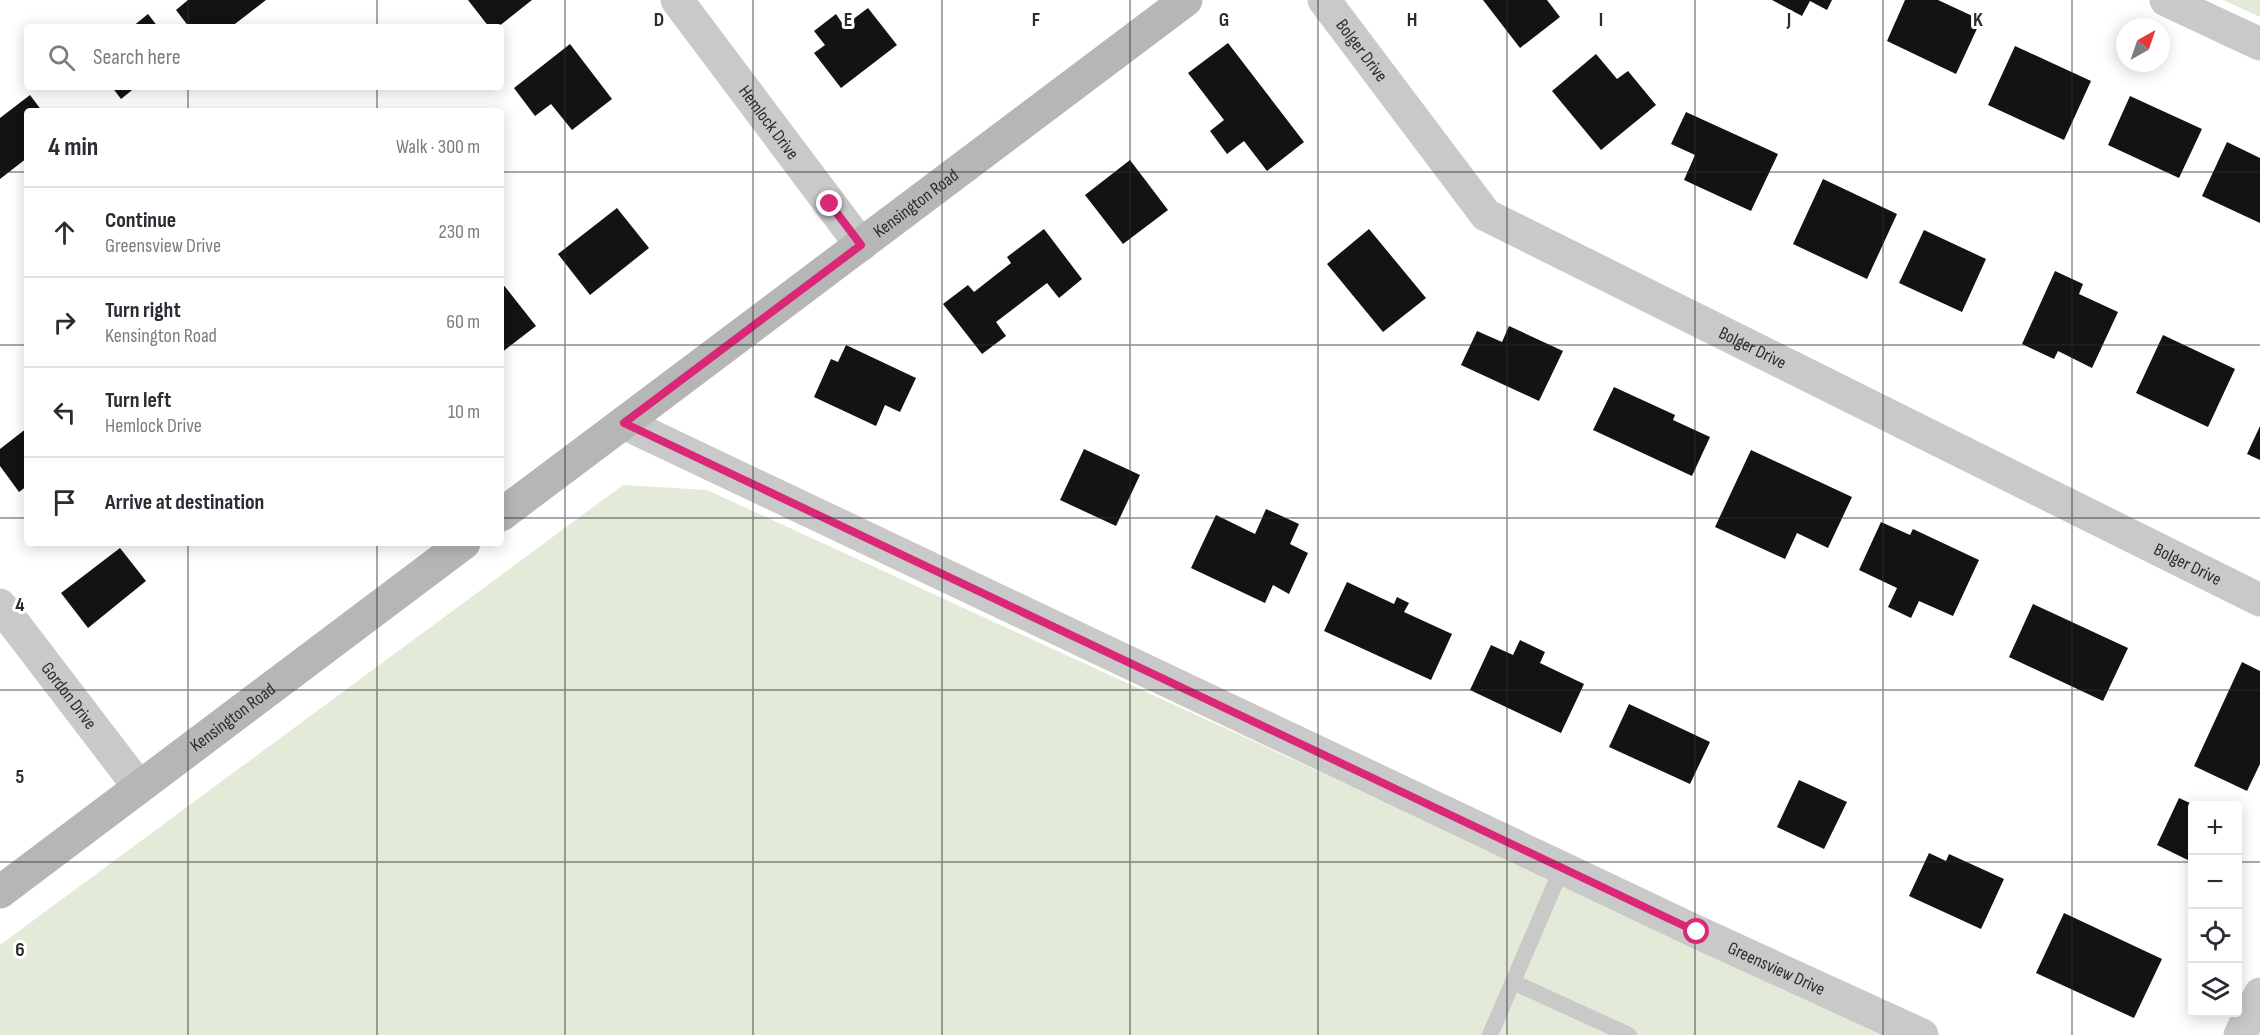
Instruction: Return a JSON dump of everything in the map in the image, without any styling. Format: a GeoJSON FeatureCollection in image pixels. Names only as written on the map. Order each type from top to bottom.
{"type":"FeatureCollection","features":[{"type":"Feature","properties":{"kind":"street","name":"Hemlock Drive"},"geometry":{"type":"LineString","coordinates":[[677,0],[861,245]]}},
{"type":"Feature","properties":{"kind":"street","name":"Kensington Road"},"geometry":{"type":"LineString","coordinates":[[504,513],[1186,0]]}},
{"type":"Feature","properties":{"kind":"street","name":"Bolger Drive"},"geometry":{"type":"LineString","coordinates":[[1324,0],[1486,215],[2260,600]]}},
{"type":"Feature","properties":{"kind":"street"},"geometry":{"type":"LineString","coordinates":[[2166,0],[2260,44]]}},
{"type":"Feature","properties":{"kind":"street","name":"Greensview Drive"},"geometry":{"type":"LineString","coordinates":[[624,423],[1562,868],[1922,1035]]}},
{"type":"Feature","properties":{"kind":"street","name":"Kensington Road"},"geometry":{"type":"LineString","coordinates":[[0,891],[460,546]]}},
{"type":"Feature","properties":{"kind":"street","name":"Gordon Drive"},"geometry":{"type":"LineString","coordinates":[[0,605],[139,787]]}},
{"type":"Feature","properties":{"kind":"street"},"geometry":{"type":"LineString","coordinates":[[2240,1035],[2260,994]]}},
{"type":"Feature","properties":{"kind":"lane"},"geometry":{"type":"LineString","coordinates":[[1490,1035],[1562,868]]}},
{"type":"Feature","properties":{"kind":"lane"},"geometry":{"type":"LineString","coordinates":[[1513,982],[1629,1035]]}},
{"type":"Feature","properties":{"kind":"green space"},"geometry":{"type":"Polygon","coordinates":[[[2223,0],[2260,0],[2260,17],[2223,0]]]}},
{"type":"Feature","properties":{"kind":"green space"},"geometry":{"type":"Polygon","coordinates":[[[623,485],[707,490],[1892,1035],[0,1035],[0,945],[623,485]]]}},
{"type":"Feature","properties":{"kind":"building"},"geometry":{"type":"Polygon","coordinates":[[[188,0],[266,0],[235,24],[187,24],[176,10],[188,0]]]}},
{"type":"Feature","properties":{"kind":"building"},"geometry":{"type":"Polygon","coordinates":[[[468,0],[532,0],[502,24],[487,24],[468,0]]]}},
{"type":"Feature","properties":{"kind":"building"},"geometry":{"type":"Polygon","coordinates":[[[1483,0],[1547,0],[1560,17],[1520,48],[1483,0]]]}},
{"type":"Feature","properties":{"kind":"building"},"geometry":{"type":"Polygon","coordinates":[[[1772,0],[1832,0],[1827,10],[1810,1],[1802,16],[1772,0]]]}},
{"type":"Feature","properties":{"kind":"building"},"geometry":{"type":"Polygon","coordinates":[[[1905,0],[1938,0],[1981,20],[1956,74],[1887,41],[1905,0]]]}},
{"type":"Feature","properties":{"kind":"building"},"geometry":{"type":"Polygon","coordinates":[[[868,8],[897,45],[841,88],[814,53],[825,45],[814,31],[836,14],[844,26],[868,8]]]}},
{"type":"Feature","properties":{"kind":"building"},"geometry":{"type":"Polygon","coordinates":[[[148,14],[156,24],[136,24],[148,14]]]}},
{"type":"Feature","properties":{"kind":"building"},"geometry":{"type":"Polygon","coordinates":[[[1228,43],[1304,142],[1267,171],[1244,141],[1227,154],[1210,131],[1224,120],[1188,73],[1228,43]]]}},
{"type":"Feature","properties":{"kind":"building"},"geometry":{"type":"Polygon","coordinates":[[[570,44],[612,99],[572,130],[551,104],[535,116],[514,88],[570,44]]]}},
{"type":"Feature","properties":{"kind":"building"},"geometry":{"type":"Polygon","coordinates":[[[2015,46],[2091,81],[2064,140],[1988,105],[2015,46]]]}},
{"type":"Feature","properties":{"kind":"building"},"geometry":{"type":"Polygon","coordinates":[[[1596,54],[1617,79],[1628,71],[1656,105],[1601,150],[1552,91],[1596,54]]]}},
{"type":"Feature","properties":{"kind":"building"},"geometry":{"type":"Polygon","coordinates":[[[114,90],[132,90],[121,99],[114,90]]]}},
{"type":"Feature","properties":{"kind":"building"},"geometry":{"type":"Polygon","coordinates":[[[30,95],[40,108],[24,108],[24,160],[0,179],[0,118],[30,95]]]}},
{"type":"Feature","properties":{"kind":"building"},"geometry":{"type":"Polygon","coordinates":[[[2130,96],[2202,129],[2179,178],[2108,145],[2130,96]]]}},
{"type":"Feature","properties":{"kind":"building"},"geometry":{"type":"Polygon","coordinates":[[[1686,112],[1778,154],[1751,211],[1684,180],[1695,155],[1671,144],[1686,112]]]}},
{"type":"Feature","properties":{"kind":"building"},"geometry":{"type":"Polygon","coordinates":[[[2227,142],[2260,158],[2260,223],[2202,196],[2227,142]]]}},
{"type":"Feature","properties":{"kind":"building"},"geometry":{"type":"Polygon","coordinates":[[[1130,160],[1168,210],[1123,244],[1085,195],[1130,160]]]}},
{"type":"Feature","properties":{"kind":"building"},"geometry":{"type":"Polygon","coordinates":[[[1823,179],[1897,214],[1867,279],[1793,244],[1823,179]]]}},
{"type":"Feature","properties":{"kind":"building"},"geometry":{"type":"Polygon","coordinates":[[[617,208],[649,248],[590,295],[558,254],[617,208]]]}},
{"type":"Feature","properties":{"kind":"building"},"geometry":{"type":"Polygon","coordinates":[[[1044,229],[1082,279],[1059,298],[1047,283],[996,322],[1006,336],[982,354],[943,304],[968,285],[974,292],[1011,263],[1007,257],[1044,229]]]}},
{"type":"Feature","properties":{"kind":"building"},"geometry":{"type":"Polygon","coordinates":[[[1369,229],[1426,298],[1383,332],[1327,264],[1369,229]]]}},
{"type":"Feature","properties":{"kind":"building"},"geometry":{"type":"Polygon","coordinates":[[[1924,230],[1986,259],[1962,312],[1899,283],[1924,230]]]}},
{"type":"Feature","properties":{"kind":"building"},"geometry":{"type":"Polygon","coordinates":[[[2055,271],[2083,284],[2079,294],[2118,312],[2092,368],[2058,351],[2054,359],[2022,344],[2055,271]]]}},
{"type":"Feature","properties":{"kind":"building"},"geometry":{"type":"Polygon","coordinates":[[[504,286],[536,326],[504,351],[504,286]]]}},
{"type":"Feature","properties":{"kind":"building"},"geometry":{"type":"Polygon","coordinates":[[[1509,326],[1563,351],[1539,401],[1461,365],[1477,331],[1502,342],[1509,326]]]}},
{"type":"Feature","properties":{"kind":"building"},"geometry":{"type":"Polygon","coordinates":[[[2163,335],[2235,369],[2208,427],[2136,393],[2163,335]]]}},
{"type":"Feature","properties":{"kind":"building"},"geometry":{"type":"Polygon","coordinates":[[[846,345],[916,378],[900,412],[885,405],[876,426],[814,397],[831,359],[838,362],[846,345]]]}},
{"type":"Feature","properties":{"kind":"building"},"geometry":{"type":"Polygon","coordinates":[[[1614,387],[1675,415],[1673,420],[1710,437],[1692,476],[1593,430],[1614,387]]]}},
{"type":"Feature","properties":{"kind":"building"},"geometry":{"type":"Polygon","coordinates":[[[2260,426],[2260,460],[2247,454],[2260,426]]]}},
{"type":"Feature","properties":{"kind":"building"},"geometry":{"type":"Polygon","coordinates":[[[24,430],[24,488],[19,492],[0,466],[0,449],[24,430]]]}},
{"type":"Feature","properties":{"kind":"building"},"geometry":{"type":"Polygon","coordinates":[[[1084,449],[1140,475],[1116,526],[1060,500],[1084,449]]]}},
{"type":"Feature","properties":{"kind":"building"},"geometry":{"type":"Polygon","coordinates":[[[1751,450],[1852,497],[1828,548],[1797,533],[1785,559],[1715,527],[1751,450]]]}},
{"type":"Feature","properties":{"kind":"building"},"geometry":{"type":"Polygon","coordinates":[[[1266,509],[1299,524],[1290,544],[1308,553],[1289,594],[1273,585],[1265,603],[1191,568],[1216,515],[1255,534],[1266,509]]]}},
{"type":"Feature","properties":{"kind":"building"},"geometry":{"type":"Polygon","coordinates":[[[1881,522],[1910,535],[1913,529],[1979,560],[1953,616],[1919,601],[1911,618],[1888,607],[1897,588],[1859,570],[1881,522]]]}},
{"type":"Feature","properties":{"kind":"building"},"geometry":{"type":"Polygon","coordinates":[[[120,548],[146,581],[88,628],[61,593],[120,548]]]}},
{"type":"Feature","properties":{"kind":"building"},"geometry":{"type":"Polygon","coordinates":[[[1347,582],[1394,604],[1397,597],[1409,603],[1404,612],[1452,634],[1431,680],[1324,631],[1347,582]]]}},
{"type":"Feature","properties":{"kind":"building"},"geometry":{"type":"Polygon","coordinates":[[[2033,604],[2128,648],[2103,701],[2009,657],[2033,604]]]}},
{"type":"Feature","properties":{"kind":"building"},"geometry":{"type":"Polygon","coordinates":[[[1520,640],[1545,652],[1540,663],[1584,684],[1561,733],[1470,690],[1491,645],[1513,655],[1520,640]]]}},
{"type":"Feature","properties":{"kind":"building"},"geometry":{"type":"Polygon","coordinates":[[[2242,662],[2260,671],[2260,764],[2247,791],[2194,766],[2242,662]]]}},
{"type":"Feature","properties":{"kind":"building"},"geometry":{"type":"Polygon","coordinates":[[[1629,704],[1710,742],[1690,784],[1609,747],[1629,704]]]}},
{"type":"Feature","properties":{"kind":"building"},"geometry":{"type":"Polygon","coordinates":[[[1799,780],[1847,802],[1824,849],[1777,827],[1799,780]]]}},
{"type":"Feature","properties":{"kind":"building"},"geometry":{"type":"Polygon","coordinates":[[[2179,798],[2188,802],[2188,860],[2157,845],[2179,798]]]}},
{"type":"Feature","properties":{"kind":"building"},"geometry":{"type":"Polygon","coordinates":[[[1929,853],[1946,861],[1949,854],[2004,879],[1981,929],[1909,896],[1929,853]]]}},
{"type":"Feature","properties":{"kind":"building"},"geometry":{"type":"Polygon","coordinates":[[[2064,913],[2162,959],[2134,1018],[2036,973],[2064,913]]]}},
{"type":"Feature","properties":{"kind":"route"},"geometry":{"type":"LineString","coordinates":[[830,204],[861,245],[624,423],[1697,932]]}}]}
